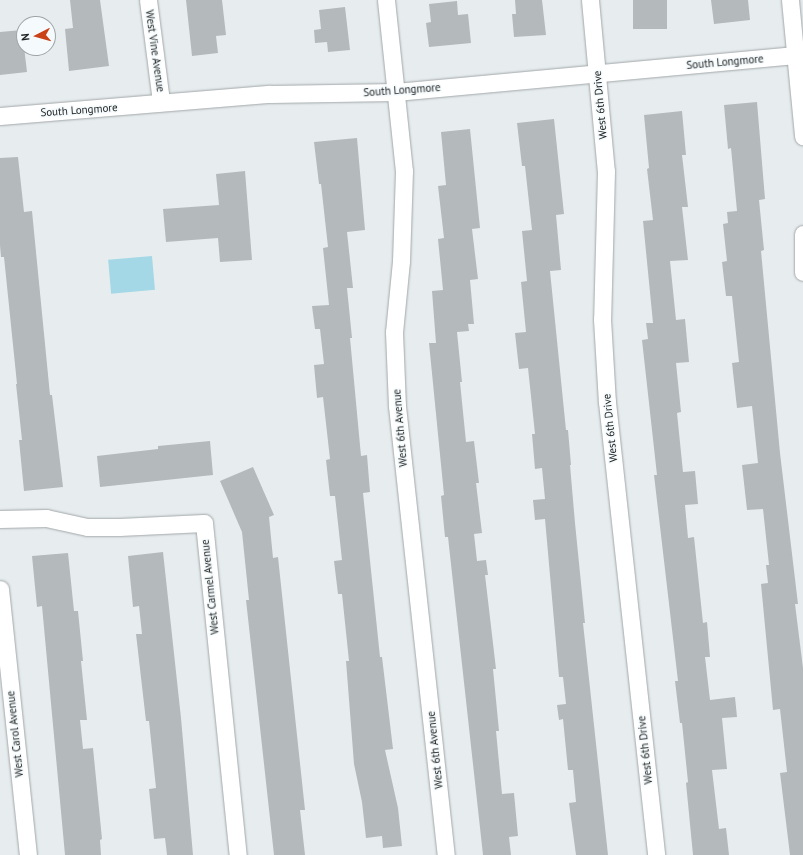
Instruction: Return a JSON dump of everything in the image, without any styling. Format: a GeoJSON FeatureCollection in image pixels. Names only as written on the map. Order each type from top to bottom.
{"type":"FeatureCollection","features":[{"type":"Feature","properties":{"kind":"street","name":"West Vine Avenue"},"geometry":{"type":"LineString","coordinates":[[148,0],[161,102]]}},
{"type":"Feature","properties":{"kind":"street","name":"West 6th Avenue"},"geometry":{"type":"LineString","coordinates":[[386,0],[404,171],[401,261],[394,332],[397,406],[446,855]]}},
{"type":"Feature","properties":{"kind":"street","name":"West 6th Drive"},"geometry":{"type":"LineString","coordinates":[[590,0],[606,171],[602,319],[607,402],[656,855]]}},
{"type":"Feature","properties":{"kind":"street"},"geometry":{"type":"LineString","coordinates":[[790,0],[800,55],[803,136]]}},
{"type":"Feature","properties":{"kind":"street","name":"South Longmore"},"geometry":{"type":"LineString","coordinates":[[0,116],[270,94],[396,92],[597,72],[800,55]]}},
{"type":"Feature","properties":{"kind":"street"},"geometry":{"type":"LineString","coordinates":[[803,234],[803,272]]}},
{"type":"Feature","properties":{"kind":"street","name":"West Carmel Avenue"},"geometry":{"type":"LineString","coordinates":[[0,519],[46,518],[87,527],[204,523],[238,855]]}},
{"type":"Feature","properties":{"kind":"street","name":"West Carol Avenue"},"geometry":{"type":"LineString","coordinates":[[0,589],[28,855]]}},
{"type":"Feature","properties":{"kind":"shaded area"},"geometry":{"type":"Polygon","coordinates":[[[152,256],[155,290],[111,294],[108,260],[152,256]]]}},
{"type":"Feature","properties":{"kind":"building"},"geometry":{"type":"Polygon","coordinates":[[[70,0],[100,0],[109,66],[69,71],[65,29],[73,28],[70,0]]]}},
{"type":"Feature","properties":{"kind":"building"},"geometry":{"type":"Polygon","coordinates":[[[186,0],[222,0],[226,35],[216,36],[218,53],[192,56],[186,0]]]}},
{"type":"Feature","properties":{"kind":"building"},"geometry":{"type":"Polygon","coordinates":[[[515,0],[542,0],[546,35],[514,37],[512,14],[516,14],[515,0]]]}},
{"type":"Feature","properties":{"kind":"building"},"geometry":{"type":"Polygon","coordinates":[[[633,0],[667,0],[667,29],[633,29],[633,0]]]}},
{"type":"Feature","properties":{"kind":"building"},"geometry":{"type":"Polygon","coordinates":[[[711,0],[748,0],[750,20],[714,24],[711,0]]]}},
{"type":"Feature","properties":{"kind":"building"},"geometry":{"type":"Polygon","coordinates":[[[457,1],[458,15],[468,14],[471,43],[429,47],[426,23],[431,22],[429,4],[457,1]]]}},
{"type":"Feature","properties":{"kind":"building"},"geometry":{"type":"Polygon","coordinates":[[[345,7],[350,50],[328,52],[327,42],[315,43],[314,30],[321,29],[319,10],[345,7]]]}},
{"type":"Feature","properties":{"kind":"building"},"geometry":{"type":"Polygon","coordinates":[[[16,31],[16,56],[25,56],[27,72],[0,75],[0,32],[16,31]]]}},
{"type":"Feature","properties":{"kind":"building"},"geometry":{"type":"Polygon","coordinates":[[[757,102],[765,199],[759,200],[764,250],[761,251],[780,453],[798,604],[795,604],[803,668],[803,855],[790,855],[780,773],[787,772],[780,709],[773,710],[761,584],[768,583],[766,565],[769,565],[763,509],[747,510],[742,465],[758,463],[752,406],[737,408],[732,363],[739,362],[732,296],[726,296],[722,262],[727,261],[723,224],[728,223],[727,212],[737,211],[731,148],[728,149],[724,105],[757,102]]]}},
{"type":"Feature","properties":{"kind":"building"},"geometry":{"type":"Polygon","coordinates":[[[682,111],[686,155],[682,155],[688,207],[682,207],[688,260],[670,261],[676,320],[685,319],[689,362],[676,363],[681,412],[677,413],[683,472],[695,471],[698,504],[685,505],[688,538],[694,537],[703,623],[707,622],[710,657],[705,657],[710,700],[735,697],[737,717],[722,718],[727,769],[712,770],[719,829],[726,828],[729,855],[693,855],[682,723],[680,723],[675,681],[678,681],[654,475],[657,475],[642,340],[648,339],[646,323],[653,323],[643,221],[653,220],[647,169],[649,168],[644,115],[682,111]]]}},
{"type":"Feature","properties":{"kind":"building"},"geometry":{"type":"Polygon","coordinates":[[[554,119],[564,214],[556,215],[561,270],[550,271],[566,430],[568,430],[585,623],[583,623],[608,855],[576,855],[569,803],[576,802],[573,770],[568,770],[563,719],[559,720],[557,705],[566,704],[563,677],[559,677],[545,519],[535,520],[533,500],[545,499],[542,468],[535,469],[532,434],[535,434],[528,368],[519,369],[515,333],[526,332],[521,282],[527,281],[522,231],[532,230],[525,166],[522,166],[517,123],[554,119]]]}},
{"type":"Feature","properties":{"kind":"building"},"geometry":{"type":"Polygon","coordinates":[[[470,129],[480,228],[472,229],[478,279],[470,280],[474,324],[468,324],[469,331],[457,332],[466,442],[474,441],[479,483],[476,483],[482,533],[474,534],[477,561],[486,560],[488,575],[485,575],[496,669],[493,669],[499,731],[496,731],[502,794],[514,793],[518,836],[509,837],[511,855],[483,855],[448,537],[445,537],[441,496],[444,495],[429,343],[436,343],[432,291],[443,290],[438,239],[444,238],[438,186],[446,185],[441,132],[470,129]]]}},
{"type":"Feature","properties":{"kind":"building"},"geometry":{"type":"Polygon","coordinates":[[[357,138],[365,230],[347,232],[353,288],[347,288],[352,338],[350,338],[361,456],[367,455],[370,492],[363,493],[380,657],[382,657],[393,749],[385,750],[398,808],[402,846],[383,848],[382,836],[366,838],[362,802],[354,764],[346,661],[349,661],[342,594],[338,594],[334,561],[342,560],[335,496],[330,496],[326,460],[330,459],[323,397],[317,398],[314,365],[324,364],[320,329],[315,329],[312,306],[329,305],[323,248],[328,247],[321,184],[319,184],[314,142],[357,138]]]}},
{"type":"Feature","properties":{"kind":"building"},"geometry":{"type":"Polygon","coordinates":[[[18,157],[24,212],[32,211],[50,395],[52,395],[63,487],[24,491],[19,440],[22,440],[17,384],[4,257],[1,257],[0,245],[0,158],[18,157]]]}},
{"type":"Feature","properties":{"kind":"building"},"geometry":{"type":"Polygon","coordinates":[[[245,171],[252,260],[220,262],[218,238],[166,242],[163,209],[219,205],[216,174],[245,171]]]}},
{"type":"Feature","properties":{"kind":"building"},"geometry":{"type":"Polygon","coordinates":[[[210,441],[213,475],[100,487],[97,456],[158,449],[158,446],[210,441]]]}},
{"type":"Feature","properties":{"kind":"building"},"geometry":{"type":"Polygon","coordinates":[[[253,467],[274,515],[269,517],[273,558],[278,557],[305,810],[300,810],[305,855],[274,855],[246,600],[249,600],[242,532],[220,481],[253,467]]]}},
{"type":"Feature","properties":{"kind":"building"},"geometry":{"type":"Polygon","coordinates":[[[163,552],[181,718],[193,855],[167,855],[165,838],[154,839],[149,789],[156,788],[149,721],[146,721],[136,634],[142,634],[139,606],[133,607],[128,556],[163,552]]]}},
{"type":"Feature","properties":{"kind":"building"},"geometry":{"type":"Polygon","coordinates":[[[68,553],[74,611],[78,611],[83,661],[81,661],[87,720],[80,720],[83,749],[93,748],[102,839],[100,840],[101,855],[65,855],[42,606],[37,607],[32,556],[68,553]]]}}]}
